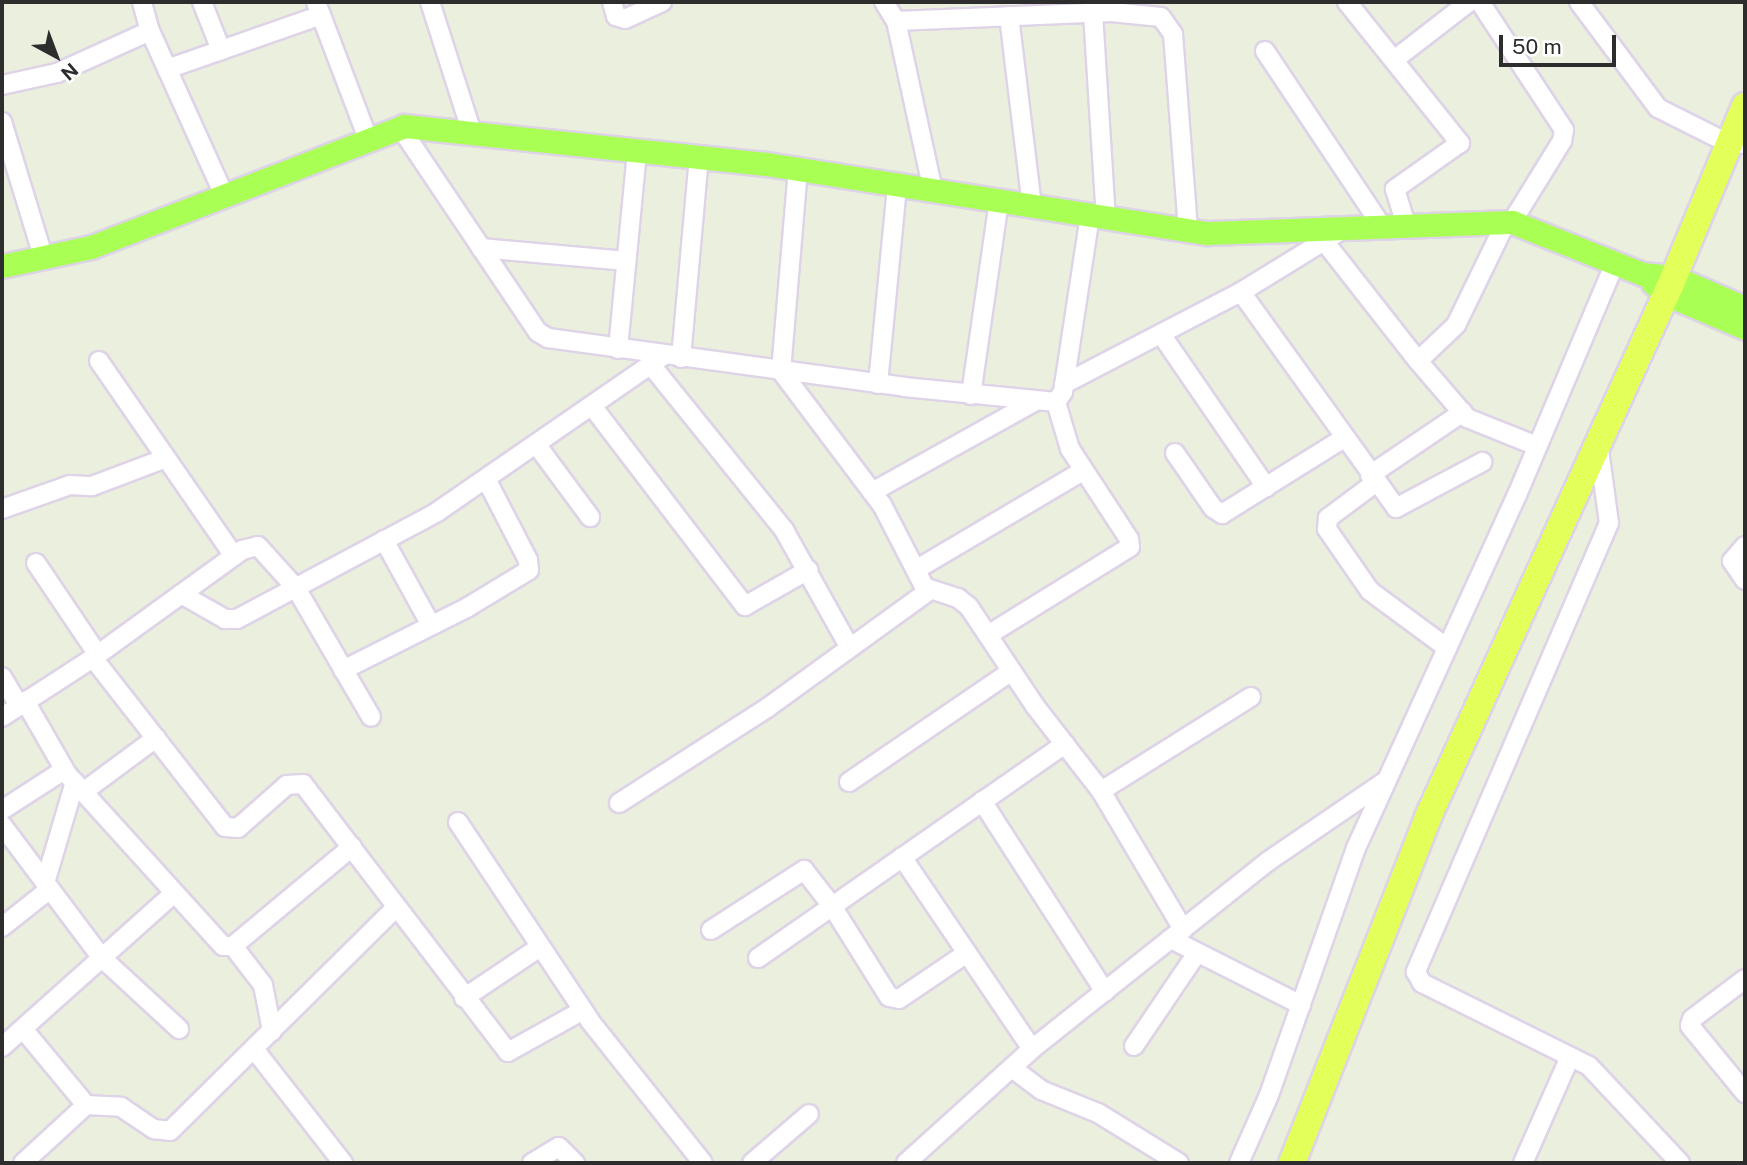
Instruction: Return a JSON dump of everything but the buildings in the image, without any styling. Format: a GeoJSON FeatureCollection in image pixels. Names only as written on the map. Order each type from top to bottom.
{"type":"FeatureCollection","features":[{"type":"Feature","properties":{"kind":"highway"},"geometry":{"type":"LineString","coordinates":[[1292,1163],[1428,817],[1737,143],[1745,106]]}},
{"type":"Feature","properties":{"kind":"main road"},"geometry":{"type":"LineString","coordinates":[[2,266],[91,247],[400,127],[699,157],[1188,230],[1509,222],[1670,286],[1745,328]]}},
{"type":"Feature","properties":{"kind":"main road"},"geometry":{"type":"LineString","coordinates":[[1670,286],[1745,308]]}},
{"type":"Feature","properties":{"kind":"street"},"geometry":{"type":"LineString","coordinates":[[142,2],[150,31],[224,195]]}},
{"type":"Feature","properties":{"kind":"street"},"geometry":{"type":"LineString","coordinates":[[202,2],[221,50]]}},
{"type":"Feature","properties":{"kind":"street"},"geometry":{"type":"LineString","coordinates":[[430,2],[472,133]]}},
{"type":"Feature","properties":{"kind":"street"},"geometry":{"type":"LineString","coordinates":[[612,2],[614,13],[625,19],[662,2]]}},
{"type":"Feature","properties":{"kind":"street"},"geometry":{"type":"LineString","coordinates":[[884,2],[896,20],[933,190]]}},
{"type":"Feature","properties":{"kind":"street"},"geometry":{"type":"LineString","coordinates":[[1347,2],[1460,144],[1395,189],[1406,224]]}},
{"type":"Feature","properties":{"kind":"street"},"geometry":{"type":"LineString","coordinates":[[1394,60],[1469,2]]}},
{"type":"Feature","properties":{"kind":"street"},"geometry":{"type":"LineString","coordinates":[[1418,360],[1456,325],[1509,222],[1562,141],[1564,130],[1480,2]]}},
{"type":"Feature","properties":{"kind":"street"},"geometry":{"type":"LineString","coordinates":[[1579,2],[1658,108],[1737,143]]}},
{"type":"Feature","properties":{"kind":"street"},"geometry":{"type":"LineString","coordinates":[[167,69],[221,50],[322,6],[368,139]]}},
{"type":"Feature","properties":{"kind":"street"},"geometry":{"type":"LineString","coordinates":[[896,20],[1104,9],[1161,17],[1173,34],[1188,230]]}},
{"type":"Feature","properties":{"kind":"street"},"geometry":{"type":"LineString","coordinates":[[988,635],[1129,547],[1129,539],[1070,449],[1056,402],[1064,384],[1098,216],[1104,9]]}},
{"type":"Feature","properties":{"kind":"street"},"geometry":{"type":"LineString","coordinates":[[1009,16],[1032,206]]}},
{"type":"Feature","properties":{"kind":"street"},"geometry":{"type":"LineString","coordinates":[[2,85],[57,73],[150,31]]}},
{"type":"Feature","properties":{"kind":"street"},"geometry":{"type":"LineString","coordinates":[[1265,51],[1381,225]]}},
{"type":"Feature","properties":{"kind":"street"},"geometry":{"type":"LineString","coordinates":[[2,122],[55,256]]}},
{"type":"Feature","properties":{"kind":"street"},"geometry":{"type":"LineString","coordinates":[[400,127],[543,335],[666,359],[1034,402],[1056,402]]}},
{"type":"Feature","properties":{"kind":"street"},"geometry":{"type":"LineString","coordinates":[[618,349],[637,151]]}},
{"type":"Feature","properties":{"kind":"street"},"geometry":{"type":"LineString","coordinates":[[699,157],[666,359],[779,523],[850,648]]}},
{"type":"Feature","properties":{"kind":"street"},"geometry":{"type":"LineString","coordinates":[[798,170],[781,371],[872,492],[927,588],[962,600],[1101,791],[1177,934],[1197,953],[1301,1005]]}},
{"type":"Feature","properties":{"kind":"street"},"geometry":{"type":"LineString","coordinates":[[878,384],[897,185]]}},
{"type":"Feature","properties":{"kind":"street"},"geometry":{"type":"LineString","coordinates":[[971,395],[999,201]]}},
{"type":"Feature","properties":{"kind":"street"},"geometry":{"type":"LineString","coordinates":[[1064,384],[1241,292],[1348,226]]}},
{"type":"Feature","properties":{"kind":"street"},"geometry":{"type":"LineString","coordinates":[[1324,241],[1462,412],[1476,423],[1537,446]]}},
{"type":"Feature","properties":{"kind":"street"},"geometry":{"type":"LineString","coordinates":[[481,248],[626,261]]}},
{"type":"Feature","properties":{"kind":"street"},"geometry":{"type":"LineString","coordinates":[[1239,1163],[1301,1005],[1356,849],[1537,446],[1615,263]]}},
{"type":"Feature","properties":{"kind":"street"},"geometry":{"type":"LineString","coordinates":[[1241,292],[1373,479],[1400,509],[1482,462]]}},
{"type":"Feature","properties":{"kind":"street"},"geometry":{"type":"LineString","coordinates":[[1161,334],[1266,487]]}},
{"type":"Feature","properties":{"kind":"street"},"geometry":{"type":"LineString","coordinates":[[181,594],[231,620],[384,540],[486,479],[666,359]]}},
{"type":"Feature","properties":{"kind":"street"},"geometry":{"type":"LineString","coordinates":[[99,361],[234,556]]}},
{"type":"Feature","properties":{"kind":"street"},"geometry":{"type":"LineString","coordinates":[[872,492],[1034,402]]}},
{"type":"Feature","properties":{"kind":"street"},"geometry":{"type":"LineString","coordinates":[[592,406],[745,606],[808,570]]}},
{"type":"Feature","properties":{"kind":"street"},"geometry":{"type":"LineString","coordinates":[[1447,648],[1370,591],[1327,529],[1328,519],[1373,479],[1462,412]]}},
{"type":"Feature","properties":{"kind":"street"},"geometry":{"type":"LineString","coordinates":[[1175,453],[1213,508],[1222,514],[1344,438]]}},
{"type":"Feature","properties":{"kind":"street"},"geometry":{"type":"LineString","coordinates":[[1598,442],[1609,523],[1416,972],[1422,983],[1589,1066],[1669,1159]]}},
{"type":"Feature","properties":{"kind":"street"},"geometry":{"type":"LineString","coordinates":[[536,444],[590,517]]}},
{"type":"Feature","properties":{"kind":"street"},"geometry":{"type":"LineString","coordinates":[[2,509],[70,485],[92,486],[166,458]]}},
{"type":"Feature","properties":{"kind":"street"},"geometry":{"type":"LineString","coordinates":[[917,569],[1083,471]]}},
{"type":"Feature","properties":{"kind":"street"},"geometry":{"type":"LineString","coordinates":[[350,665],[431,625],[529,570],[528,560],[486,479]]}},
{"type":"Feature","properties":{"kind":"street"},"geometry":{"type":"LineString","coordinates":[[384,540],[431,625]]}},
{"type":"Feature","properties":{"kind":"street"},"geometry":{"type":"LineString","coordinates":[[2,717],[96,656],[234,556],[258,546],[299,585],[350,665],[371,717]]}},
{"type":"Feature","properties":{"kind":"street"},"geometry":{"type":"LineString","coordinates":[[1745,546],[1732,561],[1745,580]]}},
{"type":"Feature","properties":{"kind":"street"},"geometry":{"type":"LineString","coordinates":[[36,563],[96,656],[225,827],[238,828],[287,785],[298,782],[352,848],[464,998],[508,1052],[583,1010]]}},
{"type":"Feature","properties":{"kind":"street"},"geometry":{"type":"LineString","coordinates":[[619,803],[850,648],[924,595],[927,588]]}},
{"type":"Feature","properties":{"kind":"street"},"geometry":{"type":"LineString","coordinates":[[849,782],[1012,671]]}},
{"type":"Feature","properties":{"kind":"street"},"geometry":{"type":"LineString","coordinates":[[2,677],[74,781],[218,943],[233,946],[263,985],[272,1031]]}},
{"type":"Feature","properties":{"kind":"street"},"geometry":{"type":"LineString","coordinates":[[1101,791],[1251,697]]}},
{"type":"Feature","properties":{"kind":"street"},"geometry":{"type":"LineString","coordinates":[[2,810],[74,781],[156,738]]}},
{"type":"Feature","properties":{"kind":"street"},"geometry":{"type":"LineString","coordinates":[[758,958],[1065,744]]}},
{"type":"Feature","properties":{"kind":"street"},"geometry":{"type":"LineString","coordinates":[[906,1163],[1032,1049],[1268,862],[1387,780]]}},
{"type":"Feature","properties":{"kind":"street"},"geometry":{"type":"LineString","coordinates":[[2,927],[47,886],[74,781]]}},
{"type":"Feature","properties":{"kind":"street"},"geometry":{"type":"LineString","coordinates":[[982,802],[1105,992]]}},
{"type":"Feature","properties":{"kind":"street"},"geometry":{"type":"LineString","coordinates":[[457,822],[583,1010],[703,1163]]}},
{"type":"Feature","properties":{"kind":"street"},"geometry":{"type":"LineString","coordinates":[[2,826],[102,958],[179,1029]]}},
{"type":"Feature","properties":{"kind":"street"},"geometry":{"type":"LineString","coordinates":[[233,946],[352,848]]}},
{"type":"Feature","properties":{"kind":"street"},"geometry":{"type":"LineString","coordinates":[[902,857],[1032,1049]]}},
{"type":"Feature","properties":{"kind":"street"},"geometry":{"type":"LineString","coordinates":[[711,930],[798,871],[810,874],[885,994],[893,999],[967,953]]}},
{"type":"Feature","properties":{"kind":"street"},"geometry":{"type":"LineString","coordinates":[[2,1047],[174,893]]}},
{"type":"Feature","properties":{"kind":"street"},"geometry":{"type":"LineString","coordinates":[[23,1163],[86,1105],[121,1107],[154,1129],[170,1130],[396,907]]}},
{"type":"Feature","properties":{"kind":"street"},"geometry":{"type":"LineString","coordinates":[[464,998],[540,947]]}},
{"type":"Feature","properties":{"kind":"street"},"geometry":{"type":"LineString","coordinates":[[1134,1046],[1197,953]]}},
{"type":"Feature","properties":{"kind":"street"},"geometry":{"type":"LineString","coordinates":[[1745,979],[1692,1019],[1690,1026],[1745,1093]]}},
{"type":"Feature","properties":{"kind":"street"},"geometry":{"type":"LineString","coordinates":[[23,1029],[86,1105]]}},
{"type":"Feature","properties":{"kind":"street"},"geometry":{"type":"LineString","coordinates":[[254,1049],[342,1163]]}},
{"type":"Feature","properties":{"kind":"street"},"geometry":{"type":"LineString","coordinates":[[1523,1163],[1570,1057]]}},
{"type":"Feature","properties":{"kind":"street"},"geometry":{"type":"LineString","coordinates":[[1012,1068],[1041,1090],[1098,1113],[1179,1163]]}},
{"type":"Feature","properties":{"kind":"street"},"geometry":{"type":"LineString","coordinates":[[752,1163],[809,1114]]}},
{"type":"Feature","properties":{"kind":"street"},"geometry":{"type":"LineString","coordinates":[[532,1163],[559,1147],[575,1163]]}}]}
